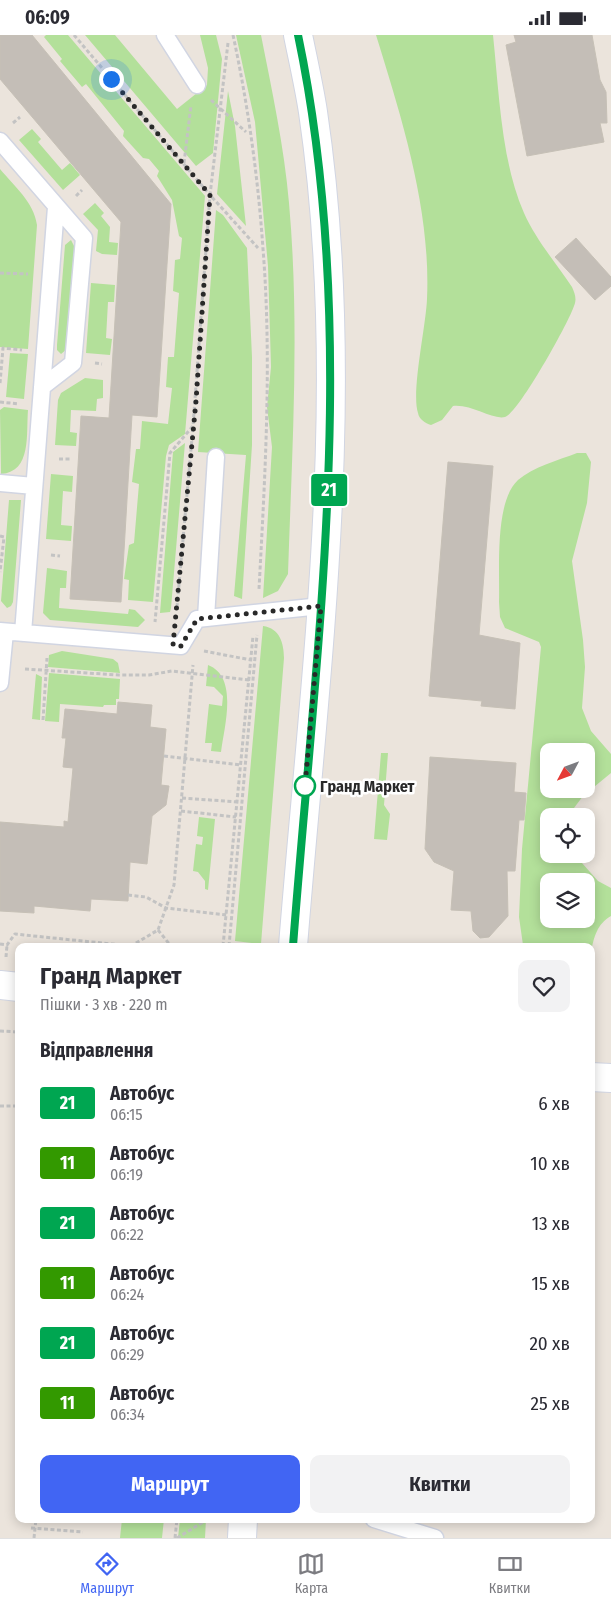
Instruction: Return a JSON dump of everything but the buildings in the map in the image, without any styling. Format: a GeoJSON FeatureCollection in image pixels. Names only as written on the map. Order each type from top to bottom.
{"type":"FeatureCollection","features":[{"type":"Feature","properties":{"kind":"main road"},"geometry":{"type":"LineString","coordinates":[[293,943],[321,606],[332,395],[328,263],[319,153],[313,109],[298,35]]}},
{"type":"Feature","properties":{"kind":"main road"},"geometry":{"type":"LineString","coordinates":[[0,985],[15,987]]}},
{"type":"Feature","properties":{"kind":"main road"},"geometry":{"type":"LineString","coordinates":[[595,1077],[611,1078]]}},
{"type":"Feature","properties":{"kind":"main road"},"geometry":{"type":"LineString","coordinates":[[242,1538],[243,1523]]}},
{"type":"Feature","properties":{"kind":"lane"},"geometry":{"type":"LineString","coordinates":[[165,35],[197,85]]}},
{"type":"Feature","properties":{"kind":"lane"},"geometry":{"type":"LineString","coordinates":[[0,141],[84,238],[73,363],[42,387]]}},
{"type":"Feature","properties":{"kind":"lane"},"geometry":{"type":"LineString","coordinates":[[23,633],[56,207]]}},
{"type":"Feature","properties":{"kind":"lane"},"geometry":{"type":"LineString","coordinates":[[206,619],[216,457]]}},
{"type":"Feature","properties":{"kind":"lane"},"geometry":{"type":"LineString","coordinates":[[0,483],[34,486]]}},
{"type":"Feature","properties":{"kind":"lane"},"geometry":{"type":"LineString","coordinates":[[1,675],[3,631],[177,646],[197,619],[321,606]]}},
{"type":"Feature","properties":{"kind":"lane"},"geometry":{"type":"LineString","coordinates":[[387,1523],[435,1538]]}},
{"type":"Feature","properties":{"kind":"path"},"geometry":{"type":"LineString","coordinates":[[74,35],[210,195],[258,248]]}},
{"type":"Feature","properties":{"kind":"path"},"geometry":{"type":"LineString","coordinates":[[229,943],[255,679],[267,371],[264,249],[247,103],[233,35]]}},
{"type":"Feature","properties":{"kind":"path"},"geometry":{"type":"LineString","coordinates":[[228,43],[210,195],[177,646],[251,661]]}},
{"type":"Feature","properties":{"kind":"path"},"geometry":{"type":"LineString","coordinates":[[184,164],[189,114],[197,85]]}},
{"type":"Feature","properties":{"kind":"path"},"geometry":{"type":"LineString","coordinates":[[197,85],[220,111],[246,132]]}},
{"type":"Feature","properties":{"kind":"path"},"geometry":{"type":"LineString","coordinates":[[0,273],[36,275]]}},
{"type":"Feature","properties":{"kind":"path"},"geometry":{"type":"LineString","coordinates":[[0,383],[4,349],[30,351]]}},
{"type":"Feature","properties":{"kind":"path"},"geometry":{"type":"LineString","coordinates":[[0,402],[26,404]]}},
{"type":"Feature","properties":{"kind":"path"},"geometry":{"type":"LineString","coordinates":[[153,643],[170,453],[193,426]]}},
{"type":"Feature","properties":{"kind":"path"},"geometry":{"type":"LineString","coordinates":[[0,536],[4,537],[0,572]]}},
{"type":"Feature","properties":{"kind":"path"},"geometry":{"type":"LineString","coordinates":[[223,943],[254,630]]}},
{"type":"Feature","properties":{"kind":"path"},"geometry":{"type":"LineString","coordinates":[[43,719],[48,635]]}},
{"type":"Feature","properties":{"kind":"path"},"geometry":{"type":"LineString","coordinates":[[1,675],[46,671],[149,675],[172,671],[249,680]]}},
{"type":"Feature","properties":{"kind":"path"},"geometry":{"type":"LineString","coordinates":[[136,943],[158,930],[174,885],[191,690]]}},
{"type":"Feature","properties":{"kind":"path"},"geometry":{"type":"LineString","coordinates":[[164,756],[241,765]]}},
{"type":"Feature","properties":{"kind":"path"},"geometry":{"type":"LineString","coordinates":[[182,798],[238,802]]}},
{"type":"Feature","properties":{"kind":"path"},"geometry":{"type":"LineString","coordinates":[[181,811],[236,817]]}},
{"type":"Feature","properties":{"kind":"path"},"geometry":{"type":"LineString","coordinates":[[128,895],[146,897],[166,908],[227,915]]}},
{"type":"Feature","properties":{"kind":"path"},"geometry":{"type":"LineString","coordinates":[[158,930],[169,943]]}},
{"type":"Feature","properties":{"kind":"path"},"geometry":{"type":"LineString","coordinates":[[6,951],[7,945],[15,934],[102,943]]}},
{"type":"Feature","properties":{"kind":"path"},"geometry":{"type":"LineString","coordinates":[[0,944],[7,945]]}},
{"type":"Feature","properties":{"kind":"path"},"geometry":{"type":"LineString","coordinates":[[0,1031],[15,1032]]}},
{"type":"Feature","properties":{"kind":"path"},"geometry":{"type":"LineString","coordinates":[[0,1106],[15,1106]]}},
{"type":"Feature","properties":{"kind":"path"},"geometry":{"type":"LineString","coordinates":[[34,1538],[35,1523]]}},
{"type":"Feature","properties":{"kind":"path"},"geometry":{"type":"LineString","coordinates":[[176,1538],[177,1523]]}},
{"type":"Feature","properties":{"kind":"path"},"geometry":{"type":"LineString","coordinates":[[176,1538],[201,1523]]}},
{"type":"Feature","properties":{"kind":"path"},"geometry":{"type":"LineString","coordinates":[[33,1528],[83,1532]]}},
{"type":"Feature","properties":{"kind":"green space"},"geometry":{"type":"Polygon","coordinates":[[[46,35],[68,35],[205,196],[185,434],[169,445],[166,456],[153,602],[128,600],[129,580],[124,579],[129,545],[134,543],[139,484],[132,482],[136,449],[140,449],[142,421],[168,424],[172,388],[166,387],[168,357],[174,357],[179,293],[173,291],[175,260],[180,259],[182,238],[179,236],[172,200],[157,176],[159,171],[149,159],[143,158],[123,136],[124,131],[86,84],[82,87],[60,61],[62,59],[44,37],[46,35]]]}},
{"type":"Feature","properties":{"kind":"green space"},"geometry":{"type":"Polygon","coordinates":[[[85,35],[115,35],[177,109],[207,85],[208,68],[200,35],[216,35],[222,59],[213,153],[196,166],[85,35]]]}},
{"type":"Feature","properties":{"kind":"green space"},"geometry":{"type":"Polygon","coordinates":[[[236,35],[261,35],[284,161],[292,249],[295,342],[288,574],[278,591],[263,598],[272,447],[267,407],[271,367],[268,266],[255,122],[236,35]]]}},
{"type":"Feature","properties":{"kind":"green space"},"geometry":{"type":"Polygon","coordinates":[[[376,35],[493,35],[502,125],[516,193],[524,213],[540,242],[575,294],[575,303],[553,347],[521,401],[505,417],[494,416],[460,406],[453,406],[442,420],[431,425],[423,421],[419,415],[416,403],[416,390],[427,299],[424,232],[413,165],[405,132],[376,35]]]}},
{"type":"Feature","properties":{"kind":"green space"},"geometry":{"type":"Polygon","coordinates":[[[228,91],[235,126],[246,226],[217,194],[228,91]]]}},
{"type":"Feature","properties":{"kind":"green space"},"geometry":{"type":"Polygon","coordinates":[[[32,129],[41,139],[38,142],[62,170],[70,163],[80,175],[63,190],[19,140],[32,129]]]}},
{"type":"Feature","properties":{"kind":"green space"},"geometry":{"type":"Polygon","coordinates":[[[0,169],[28,202],[37,225],[28,349],[0,347],[0,169]]]}},
{"type":"Feature","properties":{"kind":"green space"},"geometry":{"type":"Polygon","coordinates":[[[95,203],[104,213],[101,216],[110,227],[109,242],[118,243],[117,255],[102,254],[96,251],[98,230],[83,214],[95,203]]]}},
{"type":"Feature","properties":{"kind":"green space"},"geometry":{"type":"Polygon","coordinates":[[[216,210],[223,215],[247,248],[252,357],[252,445],[242,599],[234,596],[246,455],[198,452],[216,210]]]}},
{"type":"Feature","properties":{"kind":"green space"},"geometry":{"type":"Polygon","coordinates":[[[71,240],[75,248],[67,349],[61,354],[57,350],[57,345],[65,245],[71,240]]]}},
{"type":"Feature","properties":{"kind":"green space"},"geometry":{"type":"Polygon","coordinates":[[[91,283],[115,285],[114,302],[108,302],[106,338],[112,339],[110,355],[86,353],[91,283]]]}},
{"type":"Feature","properties":{"kind":"green space"},"geometry":{"type":"Polygon","coordinates":[[[10,353],[28,354],[24,399],[6,397],[10,353]]]}},
{"type":"Feature","properties":{"kind":"green space"},"geometry":{"type":"Polygon","coordinates":[[[85,378],[103,380],[103,398],[97,399],[96,411],[71,410],[70,432],[77,433],[76,446],[55,445],[58,400],[61,393],[85,378]]]}},
{"type":"Feature","properties":{"kind":"green space"},"geometry":{"type":"Polygon","coordinates":[[[4,407],[28,410],[27,440],[23,459],[18,466],[11,472],[1,474],[0,410],[4,407]]]}},
{"type":"Feature","properties":{"kind":"green space"},"geometry":{"type":"Polygon","coordinates":[[[185,443],[171,608],[170,612],[160,613],[173,452],[185,443]]]}},
{"type":"Feature","properties":{"kind":"green space"},"geometry":{"type":"Polygon","coordinates":[[[577,453],[586,453],[591,462],[587,503],[572,561],[585,667],[582,708],[591,731],[611,754],[611,773],[595,786],[595,743],[540,743],[540,798],[582,798],[574,808],[540,808],[540,863],[582,863],[591,873],[540,873],[540,928],[595,928],[595,878],[611,888],[611,916],[599,927],[593,943],[523,943],[519,917],[522,849],[541,647],[539,642],[505,628],[500,617],[499,556],[502,520],[510,490],[518,480],[531,471],[577,453]]]}},
{"type":"Feature","properties":{"kind":"green space"},"geometry":{"type":"Polygon","coordinates":[[[51,474],[73,476],[72,492],[63,491],[61,525],[72,526],[71,541],[46,539],[51,474]]]}},
{"type":"Feature","properties":{"kind":"green space"},"geometry":{"type":"Polygon","coordinates":[[[9,500],[21,500],[13,602],[7,608],[1,601],[9,500]]]}},
{"type":"Feature","properties":{"kind":"green space"},"geometry":{"type":"Polygon","coordinates":[[[47,568],[67,571],[66,588],[60,588],[59,608],[128,614],[129,609],[135,610],[145,620],[138,627],[50,620],[43,613],[47,568]]]}},
{"type":"Feature","properties":{"kind":"green space"},"geometry":{"type":"Polygon","coordinates":[[[263,626],[269,627],[280,637],[284,658],[261,943],[235,941],[263,626]]]}},
{"type":"Feature","properties":{"kind":"green space"},"geometry":{"type":"Polygon","coordinates":[[[62,651],[113,659],[118,663],[120,673],[48,667],[49,655],[62,651]]]}},
{"type":"Feature","properties":{"kind":"green space"},"geometry":{"type":"Polygon","coordinates":[[[208,665],[218,671],[224,680],[227,691],[226,717],[221,752],[211,751],[212,743],[205,743],[209,704],[222,706],[223,696],[214,687],[206,686],[208,665]]]}},
{"type":"Feature","properties":{"kind":"green space"},"geometry":{"type":"Polygon","coordinates":[[[49,673],[120,679],[119,699],[116,699],[116,705],[104,705],[103,707],[60,704],[59,722],[45,721],[49,673]]]}},
{"type":"Feature","properties":{"kind":"green space"},"geometry":{"type":"Polygon","coordinates":[[[36,674],[42,677],[40,720],[32,719],[36,674]]]}},
{"type":"Feature","properties":{"kind":"green space"},"geometry":{"type":"Polygon","coordinates":[[[381,753],[388,753],[384,805],[390,814],[387,840],[374,839],[381,753]]]}},
{"type":"Feature","properties":{"kind":"green space"},"geometry":{"type":"Polygon","coordinates":[[[199,817],[215,819],[208,890],[205,889],[205,881],[198,872],[193,871],[196,844],[202,845],[203,837],[197,836],[199,817]]]}},
{"type":"Feature","properties":{"kind":"green space"},"geometry":{"type":"Polygon","coordinates":[[[122,1523],[164,1523],[162,1538],[120,1538],[122,1523]]]}},
{"type":"Feature","properties":{"kind":"green space"},"geometry":{"type":"Polygon","coordinates":[[[180,1523],[206,1523],[205,1538],[178,1538],[180,1523]]]}},
{"type":"Feature","properties":{"kind":"bus line","name":"21"},"geometry":{"type":"LineString","coordinates":[[293,943],[327,527],[332,395],[328,263],[319,153],[313,109],[298,35]]}},
{"type":"Feature","properties":{"kind":"place","name":"Гранд Маркет"},"geometry":{"type":"Point","coordinates":[305,786]}},
{"type":"Feature","properties":{"kind":"route"},"geometry":{"type":"LineString","coordinates":[[111,79],[210,195],[196,401],[173,645],[181,646],[197,619],[321,606],[305,786]]}}]}
